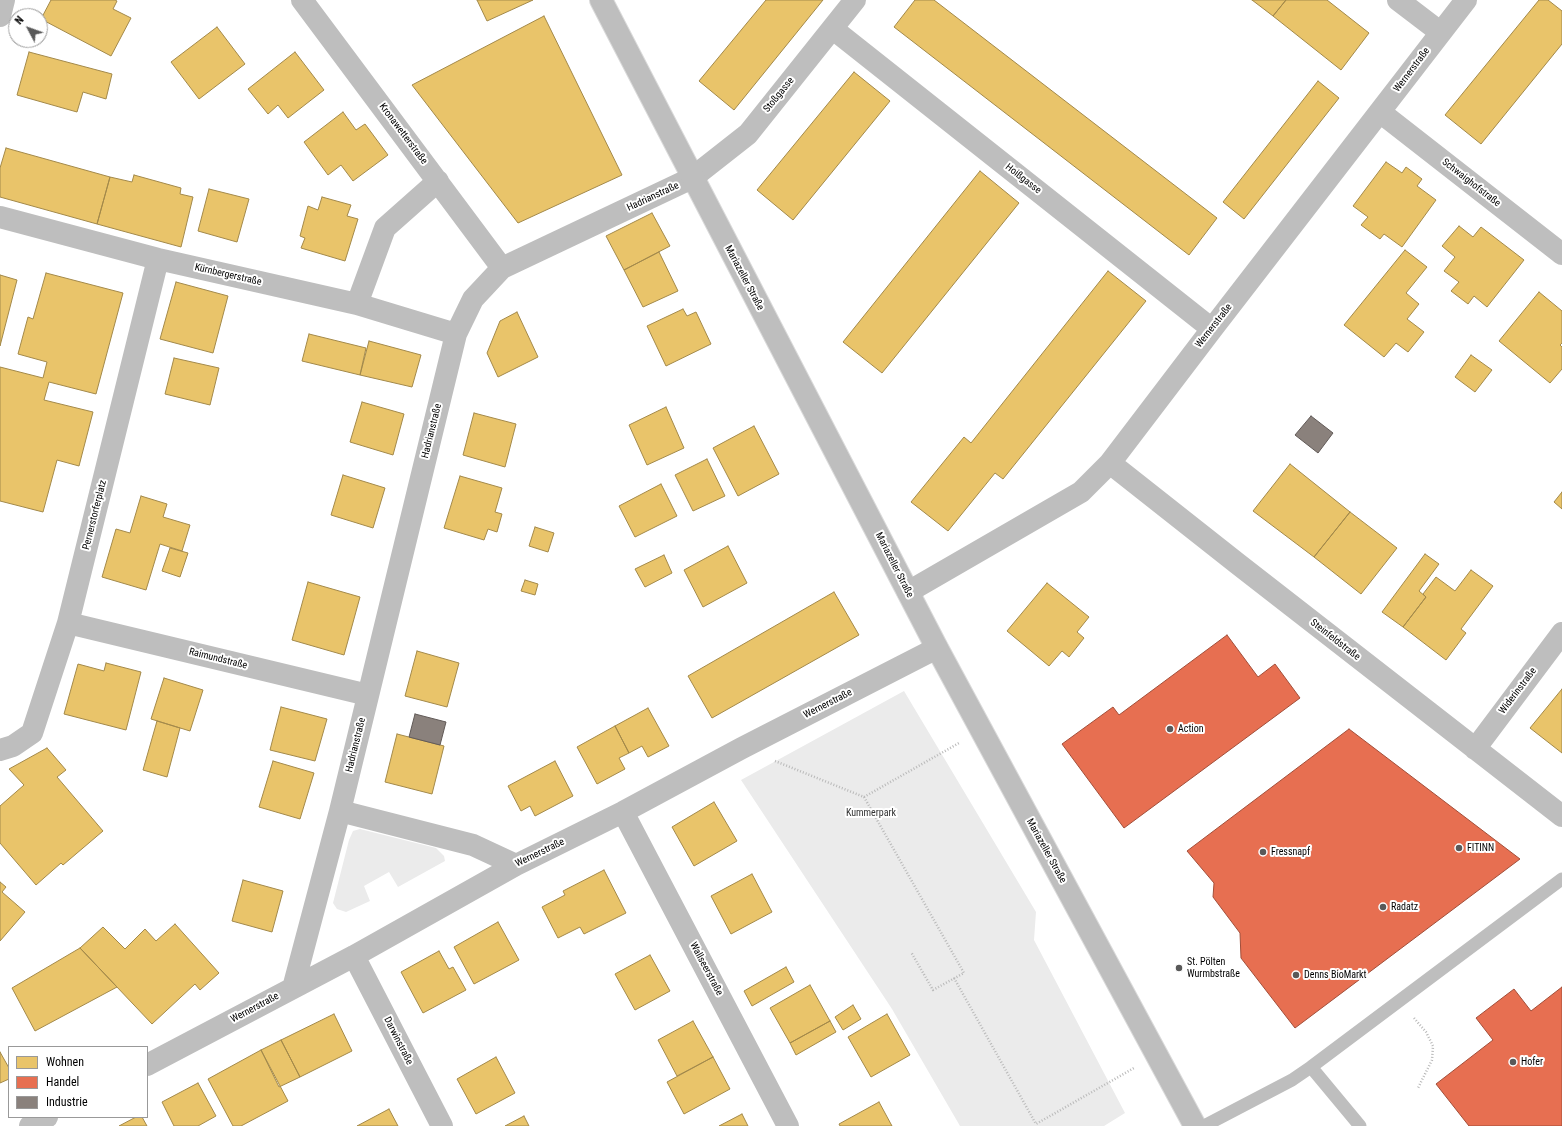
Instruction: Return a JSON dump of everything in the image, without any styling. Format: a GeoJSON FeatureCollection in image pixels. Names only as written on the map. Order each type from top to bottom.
{"type":"FeatureCollection","features":[{"type":"Feature","properties":{"kind":"street"},"geometry":{"type":"LineString","coordinates":[[0,16],[4,0]]}},
{"type":"Feature","properties":{"kind":"street","name":"Kronawetterstraße"},"geometry":{"type":"LineString","coordinates":[[302,0],[502,268]]}},
{"type":"Feature","properties":{"kind":"street","name":"Mariazeller Straße"},"geometry":{"type":"LineString","coordinates":[[601,0],[937,648],[1195,1126]]}},
{"type":"Feature","properties":{"kind":"street","name":"Stoßgasse"},"geometry":{"type":"LineString","coordinates":[[692,178],[748,134],[855,0]]}},
{"type":"Feature","properties":{"kind":"street"},"geometry":{"type":"LineString","coordinates":[[1398,0],[1440,32]]}},
{"type":"Feature","properties":{"kind":"street","name":"Wernerstraße"},"geometry":{"type":"LineString","coordinates":[[908,592],[1081,492],[1110,463],[1466,0]]}},
{"type":"Feature","properties":{"kind":"street","name":"Hoißgasse"},"geometry":{"type":"LineString","coordinates":[[833,29],[1212,329]]}},
{"type":"Feature","properties":{"kind":"street","name":"Schwaighofstraße"},"geometry":{"type":"LineString","coordinates":[[1380,112],[1562,254]]}},
{"type":"Feature","properties":{"kind":"street","name":"Hadrianstraße"},"geometry":{"type":"LineString","coordinates":[[293,988],[340,811],[456,334],[473,299],[502,268],[692,178]]}},
{"type":"Feature","properties":{"kind":"street"},"geometry":{"type":"LineString","coordinates":[[357,304],[385,228],[438,181]]}},
{"type":"Feature","properties":{"kind":"street","name":"Kürnbergerstraße"},"geometry":{"type":"LineString","coordinates":[[0,217],[158,259],[357,304],[456,334]]}},
{"type":"Feature","properties":{"kind":"street","name":"Pernerstorferplatz"},"geometry":{"type":"LineString","coordinates":[[0,750],[13,746],[32,733],[68,623],[158,259]]}},
{"type":"Feature","properties":{"kind":"street","name":"Steinfeldstraße"},"geometry":{"type":"LineString","coordinates":[[1110,463],[1562,816]]}},
{"type":"Feature","properties":{"kind":"street","name":"Raimundstraße"},"geometry":{"type":"LineString","coordinates":[[68,623],[368,695]]}},
{"type":"Feature","properties":{"kind":"street","name":"Widerinstraße"},"geometry":{"type":"LineString","coordinates":[[1475,749],[1562,633]]}},
{"type":"Feature","properties":{"kind":"street","name":"Wernerstraße"},"geometry":{"type":"LineString","coordinates":[[148,1064],[354,956],[516,865],[623,812],[742,748],[937,648]]}},
{"type":"Feature","properties":{"kind":"street"},"geometry":{"type":"LineString","coordinates":[[340,811],[472,845],[516,865]]}},
{"type":"Feature","properties":{"kind":"street","name":"Wallseerstraße"},"geometry":{"type":"LineString","coordinates":[[623,812],[788,1126]]}},
{"type":"Feature","properties":{"kind":"street","name":"Darwinstraße"},"geometry":{"type":"LineString","coordinates":[[354,956],[442,1126]]}},
{"type":"Feature","properties":{"kind":"street"},"geometry":{"type":"LineString","coordinates":[[30,1126],[45,1118]]}},
{"type":"Feature","properties":{"kind":"lane"},"geometry":{"type":"LineString","coordinates":[[1204,1126],[1280,1086],[1311,1067],[1562,879]]}},
{"type":"Feature","properties":{"kind":"lane"},"geometry":{"type":"LineString","coordinates":[[1311,1067],[1360,1126]]}},
{"type":"Feature","properties":{"kind":"path"},"geometry":{"type":"LineString","coordinates":[[742,748],[864,797],[964,973],[933,990],[911,952]]}},
{"type":"Feature","properties":{"kind":"path"},"geometry":{"type":"LineString","coordinates":[[864,797],[941,753]]}},
{"type":"Feature","properties":{"kind":"path"},"geometry":{"type":"LineString","coordinates":[[954,978],[1036,1124],[1157,1054]]}},
{"type":"Feature","properties":{"kind":"path"},"geometry":{"type":"LineString","coordinates":[[1401,1000],[1426,1032],[1433,1046],[1432,1060],[1418,1088]]}},
{"type":"Feature","properties":{"kind":"green space","name":"Kummerpark"},"geometry":{"type":"Polygon","coordinates":[[[904,691],[1036,912],[1034,940],[1125,1113],[1104,1126],[960,1126],[892,1009],[741,780],[904,691]]]}},
{"type":"Feature","properties":{"kind":"green space"},"geometry":{"type":"Polygon","coordinates":[[[360,829],[436,848],[444,856],[445,861],[398,887],[389,872],[364,886],[370,901],[346,912],[337,909],[333,903],[349,840],[353,831],[360,829]]]}},
{"type":"Feature","properties":{"kind":"building: Wohnen"},"geometry":{"type":"Polygon","coordinates":[[[51,0],[115,0],[117,1],[113,9],[131,18],[111,56],[48,23],[48,8],[47,8],[51,0]]]}},
{"type":"Feature","properties":{"kind":"building: Wohnen"},"geometry":{"type":"Polygon","coordinates":[[[477,0],[533,0],[487,21],[477,0]]]}},
{"type":"Feature","properties":{"kind":"building: Wohnen"},"geometry":{"type":"Polygon","coordinates":[[[766,0],[823,0],[734,110],[699,81],[766,0]]]}},
{"type":"Feature","properties":{"kind":"building: Wohnen"},"geometry":{"type":"Polygon","coordinates":[[[915,0],[934,0],[1217,218],[1189,255],[894,27],[915,0]]]}},
{"type":"Feature","properties":{"kind":"building: Wohnen"},"geometry":{"type":"Polygon","coordinates":[[[1252,0],[1286,0],[1273,16],[1252,0]]]}},
{"type":"Feature","properties":{"kind":"building: Wohnen"},"geometry":{"type":"Polygon","coordinates":[[[1286,0],[1327,0],[1369,33],[1341,70],[1273,16],[1286,0]]]}},
{"type":"Feature","properties":{"kind":"building: Wohnen"},"geometry":{"type":"Polygon","coordinates":[[[1539,0],[1548,0],[1562,11],[1562,44],[1481,144],[1445,115],[1539,0]]]}},
{"type":"Feature","properties":{"kind":"building: Wohnen"},"geometry":{"type":"Polygon","coordinates":[[[544,16],[622,175],[518,223],[412,85],[544,16]]]}},
{"type":"Feature","properties":{"kind":"building: Wohnen"},"geometry":{"type":"Polygon","coordinates":[[[217,27],[245,64],[199,99],[171,62],[217,27]]]}},
{"type":"Feature","properties":{"kind":"building: Wohnen"},"geometry":{"type":"Polygon","coordinates":[[[29,52],[112,74],[106,99],[83,92],[77,112],[17,95],[29,52]]]}},
{"type":"Feature","properties":{"kind":"building: Wohnen"},"geometry":{"type":"Polygon","coordinates":[[[295,52],[324,90],[288,118],[278,105],[268,114],[248,89],[295,52]]]}},
{"type":"Feature","properties":{"kind":"building: Wohnen"},"geometry":{"type":"Polygon","coordinates":[[[854,72],[890,101],[793,220],[757,190],[854,72]]]}},
{"type":"Feature","properties":{"kind":"building: Wohnen"},"geometry":{"type":"Polygon","coordinates":[[[1318,81],[1339,98],[1244,219],[1223,202],[1318,81]]]}},
{"type":"Feature","properties":{"kind":"building: Wohnen"},"geometry":{"type":"Polygon","coordinates":[[[343,112],[356,130],[365,124],[388,155],[353,181],[341,165],[328,175],[304,142],[343,112]]]}},
{"type":"Feature","properties":{"kind":"building: Wohnen"},"geometry":{"type":"Polygon","coordinates":[[[6,148],[110,177],[97,224],[0,197],[0,168],[6,148]]]}},
{"type":"Feature","properties":{"kind":"building: Wohnen"},"geometry":{"type":"Polygon","coordinates":[[[1386,162],[1402,173],[1406,167],[1422,179],[1417,186],[1436,200],[1402,247],[1384,234],[1380,239],[1361,225],[1368,217],[1353,206],[1386,162]]]}},
{"type":"Feature","properties":{"kind":"building: Wohnen"},"geometry":{"type":"Polygon","coordinates":[[[980,171],[1019,203],[882,373],[843,342],[980,171]]]}},
{"type":"Feature","properties":{"kind":"building: Wohnen"},"geometry":{"type":"Polygon","coordinates":[[[134,175],[181,188],[180,194],[193,197],[181,247],[97,224],[110,177],[132,182],[134,175]]]}},
{"type":"Feature","properties":{"kind":"building: Wohnen"},"geometry":{"type":"Polygon","coordinates":[[[209,189],[249,199],[237,242],[198,231],[209,189]]]}},
{"type":"Feature","properties":{"kind":"building: Wohnen"},"geometry":{"type":"Polygon","coordinates":[[[322,197],[351,205],[347,216],[358,219],[345,261],[301,248],[305,238],[300,236],[308,206],[318,210],[322,197]]]}},
{"type":"Feature","properties":{"kind":"building: Wohnen"},"geometry":{"type":"Polygon","coordinates":[[[652,213],[670,246],[624,270],[606,236],[652,213]]]}},
{"type":"Feature","properties":{"kind":"building: Wohnen"},"geometry":{"type":"Polygon","coordinates":[[[1459,226],[1473,237],[1481,227],[1524,260],[1487,307],[1474,296],[1468,304],[1451,291],[1459,282],[1444,271],[1455,257],[1442,246],[1459,226]]]}},
{"type":"Feature","properties":{"kind":"building: Wohnen"},"geometry":{"type":"Polygon","coordinates":[[[1405,250],[1427,267],[1406,293],[1419,304],[1407,319],[1424,332],[1408,352],[1396,343],[1384,357],[1344,325],[1405,250]]]}},
{"type":"Feature","properties":{"kind":"building: Wohnen"},"geometry":{"type":"Polygon","coordinates":[[[659,252],[678,291],[643,307],[624,270],[659,252]]]}},
{"type":"Feature","properties":{"kind":"building: Wohnen"},"geometry":{"type":"Polygon","coordinates":[[[1108,271],[1146,301],[1003,479],[995,473],[948,531],[911,502],[964,437],[971,443],[1108,271]]]}},
{"type":"Feature","properties":{"kind":"building: Wohnen"},"geometry":{"type":"Polygon","coordinates":[[[46,273],[123,293],[96,394],[49,382],[44,400],[93,412],[79,466],[57,460],[43,512],[0,501],[0,367],[43,378],[47,362],[18,354],[28,317],[33,319],[46,273]]]}},
{"type":"Feature","properties":{"kind":"building: Wohnen"},"geometry":{"type":"Polygon","coordinates":[[[0,275],[17,280],[0,346],[0,275]]]}},
{"type":"Feature","properties":{"kind":"building: Wohnen"},"geometry":{"type":"Polygon","coordinates":[[[176,282],[228,296],[213,353],[160,339],[176,282]]]}},
{"type":"Feature","properties":{"kind":"building: Wohnen"},"geometry":{"type":"Polygon","coordinates":[[[1539,292],[1562,311],[1562,343],[1560,345],[1562,347],[1562,369],[1550,383],[1499,341],[1539,292]]]}},
{"type":"Feature","properties":{"kind":"building: Wohnen"},"geometry":{"type":"Polygon","coordinates":[[[683,309],[687,316],[696,312],[711,344],[666,366],[647,326],[683,309]]]}},
{"type":"Feature","properties":{"kind":"building: Wohnen"},"geometry":{"type":"Polygon","coordinates":[[[517,312],[538,357],[498,377],[487,353],[500,321],[517,312]]]}},
{"type":"Feature","properties":{"kind":"building: Wohnen"},"geometry":{"type":"Polygon","coordinates":[[[309,334],[366,348],[360,375],[302,361],[309,334]]]}},
{"type":"Feature","properties":{"kind":"building: Wohnen"},"geometry":{"type":"Polygon","coordinates":[[[369,341],[421,355],[412,387],[360,375],[369,341]]]}},
{"type":"Feature","properties":{"kind":"building: Wohnen"},"geometry":{"type":"Polygon","coordinates":[[[1471,355],[1492,370],[1475,392],[1455,377],[1471,355]]]}},
{"type":"Feature","properties":{"kind":"building: Wohnen"},"geometry":{"type":"Polygon","coordinates":[[[174,358],[219,368],[210,405],[165,394],[174,358]]]}},
{"type":"Feature","properties":{"kind":"building: Wohnen"},"geometry":{"type":"Polygon","coordinates":[[[362,402],[404,414],[393,455],[350,442],[362,402]]]}},
{"type":"Feature","properties":{"kind":"building: Wohnen"},"geometry":{"type":"Polygon","coordinates":[[[666,407],[684,448],[647,465],[629,425],[666,407]]]}},
{"type":"Feature","properties":{"kind":"building: Wohnen"},"geometry":{"type":"Polygon","coordinates":[[[474,413],[516,424],[505,467],[463,455],[474,413]]]}},
{"type":"Feature","properties":{"kind":"building: Wohnen"},"geometry":{"type":"Polygon","coordinates":[[[754,426],[779,474],[738,496],[713,448],[754,426]]]}},
{"type":"Feature","properties":{"kind":"building: Wohnen"},"geometry":{"type":"Polygon","coordinates":[[[707,459],[725,496],[693,511],[675,475],[707,459]]]}},
{"type":"Feature","properties":{"kind":"building: Wohnen"},"geometry":{"type":"Polygon","coordinates":[[[1290,464],[1350,512],[1314,557],[1253,511],[1290,464]]]}},
{"type":"Feature","properties":{"kind":"building: Wohnen"},"geometry":{"type":"Polygon","coordinates":[[[343,475],[385,488],[373,528],[331,515],[343,475]]]}},
{"type":"Feature","properties":{"kind":"building: Wohnen"},"geometry":{"type":"Polygon","coordinates":[[[460,476],[502,488],[495,512],[502,514],[497,532],[488,529],[484,540],[444,528],[460,476]]]}},
{"type":"Feature","properties":{"kind":"building: Wohnen"},"geometry":{"type":"Polygon","coordinates":[[[661,484],[677,516],[635,537],[619,506],[661,484]]]}},
{"type":"Feature","properties":{"kind":"building: Wohnen"},"geometry":{"type":"Polygon","coordinates":[[[1562,492],[1562,509],[1554,502],[1562,492]]]}},
{"type":"Feature","properties":{"kind":"building: Wohnen"},"geometry":{"type":"Polygon","coordinates":[[[141,496],[167,504],[163,517],[190,525],[182,551],[160,544],[146,590],[102,577],[116,529],[130,533],[141,496]]]}},
{"type":"Feature","properties":{"kind":"building: Wohnen"},"geometry":{"type":"Polygon","coordinates":[[[1350,512],[1397,548],[1361,594],[1314,557],[1350,512]]]}},
{"type":"Feature","properties":{"kind":"building: Wohnen"},"geometry":{"type":"Polygon","coordinates":[[[535,527],[554,533],[548,552],[529,546],[535,527]]]}},
{"type":"Feature","properties":{"kind":"building: Wohnen"},"geometry":{"type":"Polygon","coordinates":[[[728,546],[747,583],[703,607],[684,570],[728,546]]]}},
{"type":"Feature","properties":{"kind":"building: Wohnen"},"geometry":{"type":"Polygon","coordinates":[[[170,548],[188,553],[180,577],[162,571],[170,548]]]}},
{"type":"Feature","properties":{"kind":"building: Wohnen"},"geometry":{"type":"Polygon","coordinates":[[[1425,554],[1439,564],[1419,591],[1426,597],[1403,627],[1382,612],[1425,554]]]}},
{"type":"Feature","properties":{"kind":"building: Wohnen"},"geometry":{"type":"Polygon","coordinates":[[[664,555],[672,573],[645,587],[635,569],[664,555]]]}},
{"type":"Feature","properties":{"kind":"building: Wohnen"},"geometry":{"type":"Polygon","coordinates":[[[1471,570],[1493,586],[1461,629],[1466,633],[1446,660],[1403,627],[1426,597],[1423,594],[1436,577],[1455,591],[1471,570]]]}},
{"type":"Feature","properties":{"kind":"building: Wohnen"},"geometry":{"type":"Polygon","coordinates":[[[525,580],[538,584],[535,595],[521,591],[525,580]]]}},
{"type":"Feature","properties":{"kind":"building: Wohnen"},"geometry":{"type":"Polygon","coordinates":[[[308,582],[360,597],[344,655],[292,640],[308,582]]]}},
{"type":"Feature","properties":{"kind":"building: Wohnen"},"geometry":{"type":"Polygon","coordinates":[[[1047,583],[1089,617],[1077,632],[1084,638],[1069,657],[1062,651],[1049,666],[1007,631],[1047,583]]]}},
{"type":"Feature","properties":{"kind":"building: Wohnen"},"geometry":{"type":"Polygon","coordinates":[[[834,592],[859,635],[712,718],[688,676],[834,592]]]}},
{"type":"Feature","properties":{"kind":"building: Wohnen"},"geometry":{"type":"Polygon","coordinates":[[[417,651],[459,663],[447,707],[405,696],[417,651]]]}},
{"type":"Feature","properties":{"kind":"building: Wohnen"},"geometry":{"type":"Polygon","coordinates":[[[106,663],[141,672],[126,730],[64,714],[78,664],[104,671],[106,663]]]}},
{"type":"Feature","properties":{"kind":"building: Wohnen"},"geometry":{"type":"Polygon","coordinates":[[[164,678],[203,690],[190,731],[151,719],[164,678]]]}},
{"type":"Feature","properties":{"kind":"building: Wohnen"},"geometry":{"type":"Polygon","coordinates":[[[1562,689],[1562,753],[1530,728],[1562,689]]]}},
{"type":"Feature","properties":{"kind":"building: Wohnen"},"geometry":{"type":"Polygon","coordinates":[[[281,707],[327,719],[315,761],[270,750],[281,707]]]}},
{"type":"Feature","properties":{"kind":"building: Wohnen"},"geometry":{"type":"Polygon","coordinates":[[[648,708],[669,746],[648,757],[642,746],[629,753],[615,726],[648,708]]]}},
{"type":"Feature","properties":{"kind":"building: Wohnen"},"geometry":{"type":"Polygon","coordinates":[[[157,721],[180,728],[167,777],[143,770],[157,721]]]}},
{"type":"Feature","properties":{"kind":"building: Wohnen"},"geometry":{"type":"Polygon","coordinates":[[[615,726],[629,753],[619,758],[625,769],[597,784],[577,747],[615,726]]]}},
{"type":"Feature","properties":{"kind":"building: Wohnen"},"geometry":{"type":"Polygon","coordinates":[[[397,734],[444,746],[432,794],[385,782],[397,734]]]}},
{"type":"Feature","properties":{"kind":"building: Wohnen"},"geometry":{"type":"Polygon","coordinates":[[[47,748],[66,770],[57,777],[103,831],[63,865],[61,863],[36,885],[0,843],[0,806],[24,785],[9,769],[47,748]]]}},
{"type":"Feature","properties":{"kind":"building: Wohnen"},"geometry":{"type":"Polygon","coordinates":[[[273,761],[314,773],[300,819],[259,807],[273,761]]]}},
{"type":"Feature","properties":{"kind":"building: Wohnen"},"geometry":{"type":"Polygon","coordinates":[[[555,761],[573,796],[535,816],[530,806],[521,811],[508,786],[555,761]]]}},
{"type":"Feature","properties":{"kind":"building: Wohnen"},"geometry":{"type":"Polygon","coordinates":[[[714,802],[737,841],[694,866],[672,827],[714,802]]]}},
{"type":"Feature","properties":{"kind":"building: Wohnen"},"geometry":{"type":"Polygon","coordinates":[[[604,870],[626,913],[584,934],[580,927],[558,938],[542,907],[565,895],[563,891],[604,870]]]}},
{"type":"Feature","properties":{"kind":"building: Wohnen"},"geometry":{"type":"Polygon","coordinates":[[[752,874],[772,912],[731,934],[711,896],[752,874]]]}},
{"type":"Feature","properties":{"kind":"building: Wohnen"},"geometry":{"type":"Polygon","coordinates":[[[243,880],[283,891],[272,932],[232,921],[243,880]]]}},
{"type":"Feature","properties":{"kind":"building: Wohnen"},"geometry":{"type":"Polygon","coordinates":[[[0,882],[6,887],[2,892],[25,912],[0,941],[0,882]]]}},
{"type":"Feature","properties":{"kind":"building: Wohnen"},"geometry":{"type":"Polygon","coordinates":[[[498,922],[519,960],[474,984],[454,947],[498,922]]]}},
{"type":"Feature","properties":{"kind":"building: Wohnen"},"geometry":{"type":"Polygon","coordinates":[[[175,924],[219,973],[200,990],[195,984],[152,1024],[80,948],[103,927],[125,949],[145,929],[156,941],[175,924]]]}},
{"type":"Feature","properties":{"kind":"building: Wohnen"},"geometry":{"type":"Polygon","coordinates":[[[80,948],[117,987],[35,1031],[12,988],[80,948]]]}},
{"type":"Feature","properties":{"kind":"building: Wohnen"},"geometry":{"type":"Polygon","coordinates":[[[439,951],[449,969],[453,967],[466,990],[423,1013],[401,972],[439,951]]]}},
{"type":"Feature","properties":{"kind":"building: Wohnen"},"geometry":{"type":"Polygon","coordinates":[[[650,955],[670,991],[635,1010],[615,974],[650,955]]]}},
{"type":"Feature","properties":{"kind":"building: Wohnen"},"geometry":{"type":"Polygon","coordinates":[[[786,967],[794,982],[752,1006],[744,991],[786,967]]]}},
{"type":"Feature","properties":{"kind":"building: Wohnen"},"geometry":{"type":"Polygon","coordinates":[[[810,985],[830,1021],[790,1043],[770,1008],[810,985]]]}},
{"type":"Feature","properties":{"kind":"building: Wohnen"},"geometry":{"type":"Polygon","coordinates":[[[853,1005],[861,1019],[843,1030],[835,1017],[853,1005]]]}},
{"type":"Feature","properties":{"kind":"building: Wohnen"},"geometry":{"type":"Polygon","coordinates":[[[334,1014],[352,1051],[300,1077],[281,1040],[334,1014]]]}},
{"type":"Feature","properties":{"kind":"building: Wohnen"},"geometry":{"type":"Polygon","coordinates":[[[887,1014],[910,1055],[871,1077],[848,1037],[887,1014]]]}},
{"type":"Feature","properties":{"kind":"building: Wohnen"},"geometry":{"type":"Polygon","coordinates":[[[693,1021],[713,1057],[677,1076],[658,1040],[693,1021]]]}},
{"type":"Feature","properties":{"kind":"building: Wohnen"},"geometry":{"type":"Polygon","coordinates":[[[830,1021],[836,1032],[796,1055],[790,1043],[830,1021]]]}},
{"type":"Feature","properties":{"kind":"building: Wohnen"},"geometry":{"type":"Polygon","coordinates":[[[281,1040],[300,1077],[279,1087],[261,1050],[281,1040]]]}},
{"type":"Feature","properties":{"kind":"building: Wohnen"},"geometry":{"type":"Polygon","coordinates":[[[261,1050],[288,1101],[241,1126],[233,1126],[208,1079],[261,1050]]]}},
{"type":"Feature","properties":{"kind":"building: Wohnen"},"geometry":{"type":"Polygon","coordinates":[[[0,1052],[8,1066],[8,1079],[0,1083],[0,1052]]]}},
{"type":"Feature","properties":{"kind":"building: Wohnen"},"geometry":{"type":"Polygon","coordinates":[[[496,1057],[515,1093],[476,1114],[457,1079],[496,1057]]]}},
{"type":"Feature","properties":{"kind":"building: Wohnen"},"geometry":{"type":"Polygon","coordinates":[[[713,1057],[730,1089],[684,1114],[667,1082],[713,1057]]]}},
{"type":"Feature","properties":{"kind":"building: Wohnen"},"geometry":{"type":"Polygon","coordinates":[[[198,1083],[216,1116],[198,1126],[174,1126],[162,1102],[198,1083]]]}},
{"type":"Feature","properties":{"kind":"building: Wohnen"},"geometry":{"type":"Polygon","coordinates":[[[879,1102],[892,1126],[840,1126],[839,1124],[879,1102]]]}},
{"type":"Feature","properties":{"kind":"building: Wohnen"},"geometry":{"type":"Polygon","coordinates":[[[389,1109],[398,1126],[357,1126],[389,1109]]]}},
{"type":"Feature","properties":{"kind":"building: Wohnen"},"geometry":{"type":"Polygon","coordinates":[[[742,1114],[748,1126],[719,1126],[742,1114]]]}},
{"type":"Feature","properties":{"kind":"building: Wohnen"},"geometry":{"type":"Polygon","coordinates":[[[524,1116],[529,1126],[505,1126],[524,1116]]]}},
{"type":"Feature","properties":{"kind":"building: Wohnen"},"geometry":{"type":"Polygon","coordinates":[[[134,1118],[143,1118],[147,1126],[119,1126],[134,1118]]]}},
{"type":"Feature","properties":{"kind":"building: Handel","name":"Action"},"geometry":{"type":"Polygon","coordinates":[[[1227,635],[1258,677],[1275,664],[1300,698],[1124,828],[1062,744],[1113,707],[1119,715],[1227,635]]]}},
{"type":"Feature","properties":{"kind":"building: Handel"},"geometry":{"type":"Polygon","coordinates":[[[1349,729],[1520,859],[1295,1028],[1241,958],[1240,933],[1213,897],[1214,883],[1187,851],[1349,729]]]}},
{"type":"Feature","properties":{"kind":"building: Handel","name":"Hofer"},"geometry":{"type":"Polygon","coordinates":[[[1562,987],[1562,1126],[1469,1126],[1436,1084],[1493,1040],[1476,1018],[1514,989],[1531,1011],[1562,987]]]}},
{"type":"Feature","properties":{"kind":"building: Industrie"},"geometry":{"type":"Polygon","coordinates":[[[1311,416],[1333,433],[1318,453],[1295,435],[1311,416]]]}},
{"type":"Feature","properties":{"kind":"building: Industrie"},"geometry":{"type":"Polygon","coordinates":[[[415,714],[446,722],[440,745],[409,737],[415,714]]]}},
{"type":"Feature","properties":{"kind":"place","name":"Action"},"geometry":{"type":"Point","coordinates":[1170,729]}},
{"type":"Feature","properties":{"kind":"place","name":"FITINN"},"geometry":{"type":"Point","coordinates":[1459,848]}},
{"type":"Feature","properties":{"kind":"place","name":"Fressnapf"},"geometry":{"type":"Point","coordinates":[1263,852]}},
{"type":"Feature","properties":{"kind":"place","name":"Radatz"},"geometry":{"type":"Point","coordinates":[1383,907]}},
{"type":"Feature","properties":{"kind":"place","name":"St. Pölten Wurmbstraße"},"geometry":{"type":"Point","coordinates":[1179,968]}},
{"type":"Feature","properties":{"kind":"place","name":"Denns BioMarkt"},"geometry":{"type":"Point","coordinates":[1296,975]}},
{"type":"Feature","properties":{"kind":"place","name":"Hofer"},"geometry":{"type":"Point","coordinates":[1513,1062]}}]}
